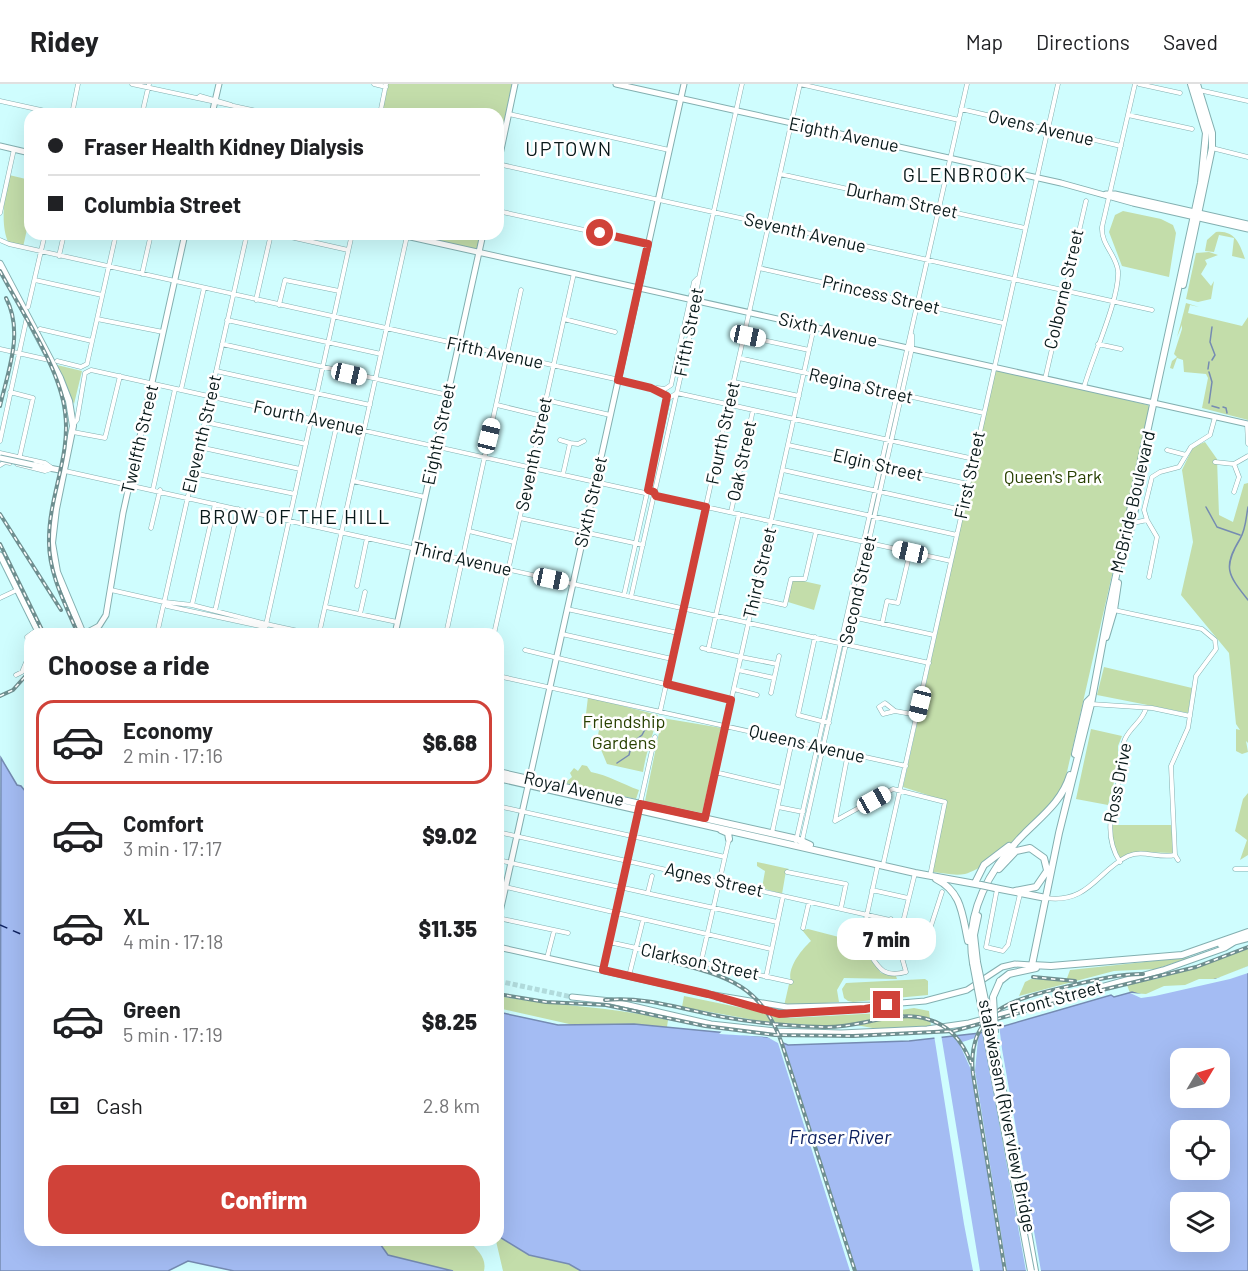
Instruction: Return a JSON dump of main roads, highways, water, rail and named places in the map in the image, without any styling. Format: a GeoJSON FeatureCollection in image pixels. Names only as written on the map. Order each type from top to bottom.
{"type":"FeatureCollection","features":[{"type":"Feature","properties":{"kind":"main road","name":"McBride Boulevard"},"geometry":{"type":"LineString","coordinates":[[1191,84],[1206,138],[1197,215]]}},
{"type":"Feature","properties":{"kind":"main road","name":"McBride Boulevard"},"geometry":{"type":"LineString","coordinates":[[1051,966],[1032,965],[1070,781],[1091,700],[1117,572],[1212,148],[1212,133],[1198,87]]}},
{"type":"Feature","properties":{"kind":"main road"},"geometry":{"type":"LineString","coordinates":[[0,264],[54,361],[65,388],[72,429],[52,527],[53,558],[62,586],[81,628]]}},
{"type":"Feature","properties":{"kind":"main road"},"geometry":{"type":"LineString","coordinates":[[1119,563],[1133,523],[1136,487]]}},
{"type":"Feature","properties":{"kind":"main road"},"geometry":{"type":"LineString","coordinates":[[1103,642],[1110,628],[1114,610],[1117,572]]}},
{"type":"Feature","properties":{"kind":"main road","name":"Royal Avenue"},"geometry":{"type":"LineString","coordinates":[[504,774],[529,782]]}},
{"type":"Feature","properties":{"kind":"main road","name":"Royal Avenue"},"geometry":{"type":"LineString","coordinates":[[504,779],[529,782],[799,842]]}},
{"type":"Feature","properties":{"kind":"main road"},"geometry":{"type":"LineString","coordinates":[[970,948],[971,925],[983,892],[1002,858],[1052,807],[1070,781]]}},
{"type":"Feature","properties":{"kind":"main road"},"geometry":{"type":"LineString","coordinates":[[975,962],[976,922],[996,874],[1010,852],[1059,804],[1070,781]]}},
{"type":"Feature","properties":{"kind":"main road"},"geometry":{"type":"LineString","coordinates":[[705,821],[728,833],[729,839]]}},
{"type":"Feature","properties":{"kind":"main road","name":"Royal Avenue"},"geometry":{"type":"LineString","coordinates":[[705,821],[772,833],[824,852],[914,874],[1046,898]]}},
{"type":"Feature","properties":{"kind":"main road"},"geometry":{"type":"LineString","coordinates":[[978,884],[984,865],[1026,832]]}},
{"type":"Feature","properties":{"kind":"main road"},"geometry":{"type":"LineString","coordinates":[[996,874],[1012,854],[1024,848],[1040,853],[1048,868],[1049,884]]}},
{"type":"Feature","properties":{"kind":"main road"},"geometry":{"type":"LineString","coordinates":[[1009,891],[1036,887],[1042,881],[1048,868]]}},
{"type":"Feature","properties":{"kind":"main road"},"geometry":{"type":"LineString","coordinates":[[930,876],[953,890],[975,962]]}},
{"type":"Feature","properties":{"kind":"main road"},"geometry":{"type":"LineString","coordinates":[[997,1057],[993,997],[1000,981],[1018,971],[1051,966],[1157,958],[1234,942],[1248,936]]}},
{"type":"Feature","properties":{"kind":"main road"},"geometry":{"type":"LineString","coordinates":[[1203,948],[1248,936]]}},
{"type":"Feature","properties":{"kind":"main road","name":"stal̕əw̓asəm (Riverview) Bridge"},"geometry":{"type":"LineString","coordinates":[[975,962],[997,1057],[1035,1271]]}},
{"type":"Feature","properties":{"kind":"main road","name":"stal̕əw̓asəm (Riverview) Bridge"},"geometry":{"type":"LineString","coordinates":[[975,962],[1031,1271]]}},
{"type":"Feature","properties":{"kind":"water"},"geometry":{"type":"Polygon","coordinates":[[[1,758],[17,785],[24,790],[24,1246],[382,1246],[388,1255],[453,1271],[234,1271],[188,1261],[168,1271],[0,1271],[1,758]]]}},
{"type":"Feature","properties":{"kind":"water","name":"Fraser River"},"geometry":{"type":"Polygon","coordinates":[[[1248,967],[1248,1271],[581,1271],[569,1264],[529,1255],[504,1240],[504,1013],[558,1025],[634,1024],[768,1037],[788,1045],[909,1041],[980,1033],[1111,995],[1114,997],[1132,992],[1145,996],[1225,977],[1248,967]]]}},
{"type":"Feature","properties":{"kind":"waterway","name":"GLENBROOK"},"geometry":{"type":"LineString","coordinates":[[1212,327],[1210,342],[1215,355],[1212,360]]}},
{"type":"Feature","properties":{"kind":"waterway","name":"GLENBROOK"},"geometry":{"type":"LineString","coordinates":[[1208,369],[1209,362]]}},
{"type":"Feature","properties":{"kind":"waterway","name":"GLENBROOK"},"geometry":{"type":"LineString","coordinates":[[1209,372],[1212,382],[1209,403]]}},
{"type":"Feature","properties":{"kind":"waterway","name":"GLENBROOK"},"geometry":{"type":"LineString","coordinates":[[1212,406],[1219,408]]}},
{"type":"Feature","properties":{"kind":"waterway","name":"GLENBROOK"},"geometry":{"type":"LineString","coordinates":[[1223,407],[1226,408],[1227,413]]}},
{"type":"Feature","properties":{"kind":"waterway"},"geometry":{"type":"LineString","coordinates":[[1206,507],[1217,527],[1240,535]]}},
{"type":"Feature","properties":{"kind":"waterway","name":"GLENBROOK"},"geometry":{"type":"LineString","coordinates":[[1248,507],[1244,531],[1231,557],[1230,564],[1232,577],[1248,600]]}},
{"type":"Feature","properties":{"kind":"waterway"},"geometry":{"type":"LineString","coordinates":[[617,763],[629,755],[632,743],[642,735],[648,724]]}},
{"type":"Feature","properties":{"kind":"tunnel"},"geometry":{"type":"LineString","coordinates":[[504,982],[572,997]]}},
{"type":"Feature","properties":{"kind":"railway"},"geometry":{"type":"LineString","coordinates":[[0,271],[48,359],[62,395],[66,428],[65,444],[52,507],[49,551],[58,588],[75,628]]}},
{"type":"Feature","properties":{"kind":"railway"},"geometry":{"type":"LineString","coordinates":[[0,406],[13,352],[14,338],[14,324],[6,298]]}},
{"type":"Feature","properties":{"kind":"railway"},"geometry":{"type":"LineString","coordinates":[[0,514],[61,610]]}},
{"type":"Feature","properties":{"kind":"railway"},"geometry":{"type":"LineString","coordinates":[[0,544],[41,628]]}},
{"type":"Feature","properties":{"kind":"railway"},"geometry":{"type":"LineString","coordinates":[[0,696],[13,690],[24,678]]}},
{"type":"Feature","properties":{"kind":"railway"},"geometry":{"type":"LineString","coordinates":[[504,995],[546,1002],[606,1005],[705,1026],[775,1035],[853,1036],[954,1031],[1094,992],[1196,967],[1248,947]]}},
{"type":"Feature","properties":{"kind":"railway"},"geometry":{"type":"LineString","coordinates":[[669,961],[724,978],[739,986],[752,995],[764,1008],[774,1024],[855,1271]]}},
{"type":"Feature","properties":{"kind":"railway"},"geometry":{"type":"LineString","coordinates":[[1005,1271],[973,1074],[973,1052],[977,1035],[997,1011],[1028,997],[1104,978],[1143,974]]}},
{"type":"Feature","properties":{"kind":"railway"},"geometry":{"type":"LineString","coordinates":[[1033,977],[1075,981]]}},
{"type":"Feature","properties":{"kind":"railway"},"geometry":{"type":"LineString","coordinates":[[605,1000],[635,1000],[735,1019],[811,1027],[836,1027],[903,1016],[927,1019],[942,1025],[954,1035],[964,1048],[971,1063]]}},
{"type":"Feature","properties":{"kind":"district","name":"UPTOWN"},"geometry":{"type":"Point","coordinates":[569,149]}},
{"type":"Feature","properties":{"kind":"district","name":"GLENBROOK"},"geometry":{"type":"Point","coordinates":[965,175]}},
{"type":"Feature","properties":{"kind":"district","name":"BROW OF THE HILL"},"geometry":{"type":"Point","coordinates":[295,517]}},
{"type":"Feature","properties":{"kind":"park label","name":"Queen's Park"},"geometry":{"type":"Point","coordinates":[1053,477]}},
{"type":"Feature","properties":{"kind":"park label","name":"Friendship Gardens"},"geometry":{"type":"Point","coordinates":[624,732]}}]}
